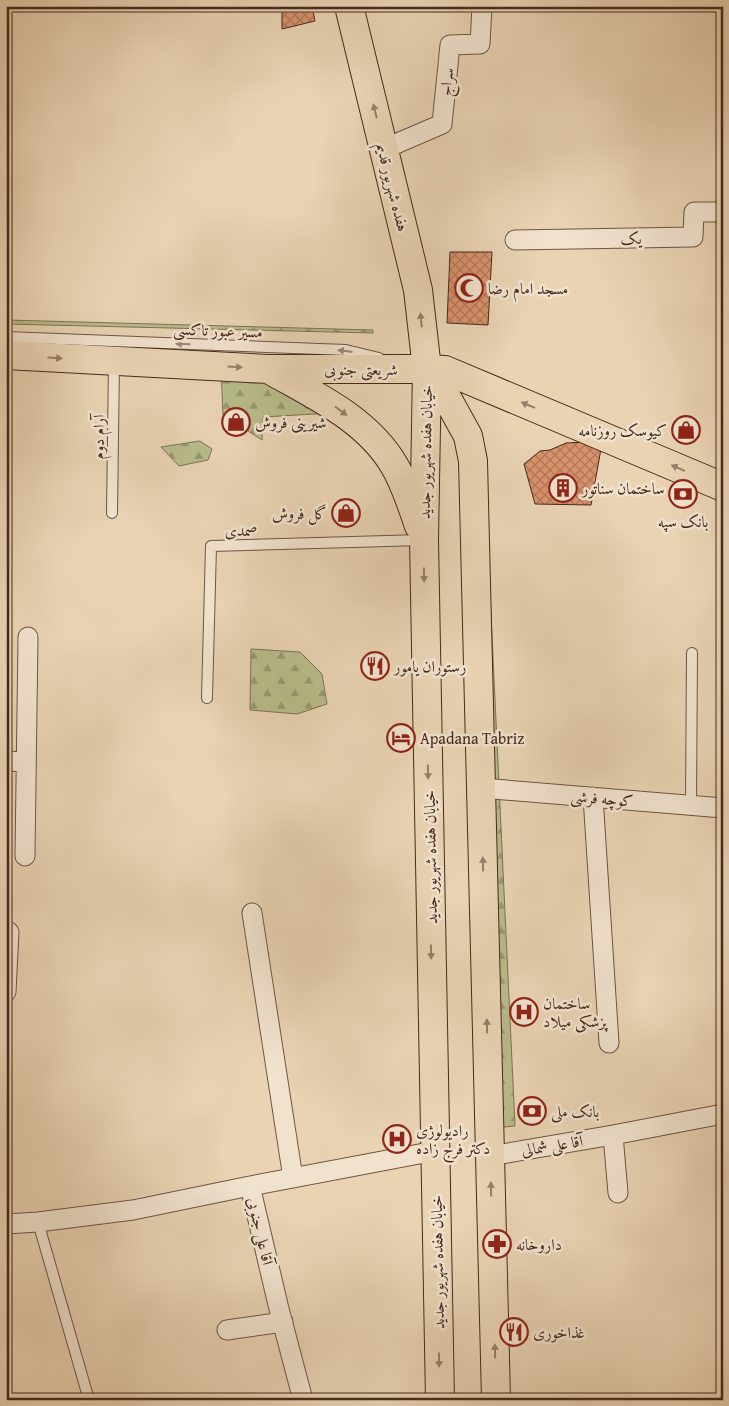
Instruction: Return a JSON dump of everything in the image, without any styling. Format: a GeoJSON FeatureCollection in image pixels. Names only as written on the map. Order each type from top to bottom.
{"type":"FeatureCollection","features":[{"type":"Feature","properties":{"kind":"main road","name":"هفده شهریور قدیم"},"geometry":{"type":"LineString","coordinates":[[349,6],[418,290],[427,369]]}},
{"type":"Feature","properties":{"kind":"main road","name":"شریعتی جنوبی"},"geometry":{"type":"LineString","coordinates":[[6,355],[268,369],[445,370],[723,486]]}},
{"type":"Feature","properties":{"kind":"main road"},"geometry":{"type":"LineString","coordinates":[[268,369],[336,407],[372,436],[394,465],[424,540]]}},
{"type":"Feature","properties":{"kind":"main road","name":"خیابان هفده شهریور جدید"},"geometry":{"type":"LineString","coordinates":[[427,369],[424,540],[440,1400]]}},
{"type":"Feature","properties":{"kind":"main road","name":"خیابان هفده شهریور جدید"},"geometry":{"type":"LineString","coordinates":[[427,369],[441,387],[468,436],[473,461],[496,1400]]}},
{"type":"Feature","properties":{"kind":"street","name":"سراج"},"geometry":{"type":"LineString","coordinates":[[384,149],[442,124],[450,45],[480,44],[482,6]]}},
{"type":"Feature","properties":{"kind":"street","name":"یک"},"geometry":{"type":"LineString","coordinates":[[515,240],[693,237],[694,212],[723,212]]}},
{"type":"Feature","properties":{"kind":"street"},"geometry":{"type":"LineString","coordinates":[[25,856],[28,637]]}},
{"type":"Feature","properties":{"kind":"street"},"geometry":{"type":"LineString","coordinates":[[6,761],[26,762]]}},
{"type":"Feature","properties":{"kind":"street","name":"کوچه فرشی"},"geometry":{"type":"LineString","coordinates":[[481,788],[723,808]]}},
{"type":"Feature","properties":{"kind":"street"},"geometry":{"type":"LineString","coordinates":[[594,797],[609,1043]]}},
{"type":"Feature","properties":{"kind":"street"},"geometry":{"type":"LineString","coordinates":[[252,913],[293,1178]]}},
{"type":"Feature","properties":{"kind":"street"},"geometry":{"type":"LineString","coordinates":[[6,992],[8,932]]}},
{"type":"Feature","properties":{"kind":"street","name":"آقا علی شمالی"},"geometry":{"type":"LineString","coordinates":[[490,1156],[723,1114]]}},
{"type":"Feature","properties":{"kind":"street"},"geometry":{"type":"LineString","coordinates":[[613,1135],[618,1193]]}},
{"type":"Feature","properties":{"kind":"street","name":"آقا علی جنوبی"},"geometry":{"type":"LineString","coordinates":[[303,1400],[250,1186],[435,1151]]}},
{"type":"Feature","properties":{"kind":"street"},"geometry":{"type":"LineString","coordinates":[[6,1224],[38,1222],[133,1210],[250,1186]]}},
{"type":"Feature","properties":{"kind":"street"},"geometry":{"type":"LineString","coordinates":[[227,1330],[283,1322]]}},
{"type":"Feature","properties":{"kind":"lane","name":"مسیر عبور تاکسی"},"geometry":{"type":"LineString","coordinates":[[6,337],[346,350],[427,369]]}},
{"type":"Feature","properties":{"kind":"lane","name":"آرام دوم"},"geometry":{"type":"LineString","coordinates":[[112,513],[114,361]]}},
{"type":"Feature","properties":{"kind":"lane","name":"صمدی"},"geometry":{"type":"LineString","coordinates":[[207,698],[211,546],[424,540]]}},
{"type":"Feature","properties":{"kind":"lane"},"geometry":{"type":"LineString","coordinates":[[691,805],[692,653]]}},
{"type":"Feature","properties":{"kind":"lane"},"geometry":{"type":"LineString","coordinates":[[38,1222],[89,1400]]}},
{"type":"Feature","properties":{"kind":"green space"},"geometry":{"type":"Polygon","coordinates":[[[6,320],[373,330],[373,333],[6,324],[6,320]]]}},
{"type":"Feature","properties":{"kind":"green space"},"geometry":{"type":"Polygon","coordinates":[[[221,367],[268,369],[331,413],[263,417],[262,440],[223,415],[221,367]]]}},
{"type":"Feature","properties":{"kind":"green space"},"geometry":{"type":"Polygon","coordinates":[[[200,441],[212,449],[208,460],[179,466],[161,447],[200,441]]]}},
{"type":"Feature","properties":{"kind":"green space"},"geometry":{"type":"Polygon","coordinates":[[[485,486],[515,1126],[493,1128],[485,486]]]}},
{"type":"Feature","properties":{"kind":"green space"},"geometry":{"type":"Polygon","coordinates":[[[251,649],[300,652],[322,674],[327,704],[297,714],[250,710],[251,649]]]}},
{"type":"Feature","properties":{"kind":"building"},"geometry":{"type":"Polygon","coordinates":[[[282,6],[312,6],[315,21],[282,29],[282,6]]]}},
{"type":"Feature","properties":{"kind":"building","name":"مسجد امام رضا"},"geometry":{"type":"Polygon","coordinates":[[[450,252],[492,252],[488,325],[447,323],[450,252]]]}},
{"type":"Feature","properties":{"kind":"building","name":"ساختمان سناتور"},"geometry":{"type":"Polygon","coordinates":[[[566,443],[602,443],[591,505],[535,504],[524,464],[540,451],[550,450],[566,443]]]}},
{"type":"Feature","properties":{"kind":"place","name":"مسجد امام رضا"},"geometry":{"type":"Point","coordinates":[469,288]}},
{"type":"Feature","properties":{"kind":"place","name":"شیرینی فروش"},"geometry":{"type":"Point","coordinates":[236,422]}},
{"type":"Feature","properties":{"kind":"place","name":"کیوسک روزنامه"},"geometry":{"type":"Point","coordinates":[686,430]}},
{"type":"Feature","properties":{"kind":"place","name":"ساختمان سناتور"},"geometry":{"type":"Point","coordinates":[563,488]}},
{"type":"Feature","properties":{"kind":"place","name":"بانک سپه"},"geometry":{"type":"Point","coordinates":[683,494]}},
{"type":"Feature","properties":{"kind":"place","name":"گل فروش"},"geometry":{"type":"Point","coordinates":[346,513]}},
{"type":"Feature","properties":{"kind":"place","name":"رستوران یامور"},"geometry":{"type":"Point","coordinates":[375,666]}},
{"type":"Feature","properties":{"kind":"place","name":"Apadana Tabriz"},"geometry":{"type":"Point","coordinates":[401,738]}},
{"type":"Feature","properties":{"kind":"place","name":"ساختمان پزشکی میلاد"},"geometry":{"type":"Point","coordinates":[524,1012]}},
{"type":"Feature","properties":{"kind":"place","name":"بانک ملی"},"geometry":{"type":"Point","coordinates":[532,1111]}},
{"type":"Feature","properties":{"kind":"place","name":"رادیولوژی دکتر فرج زاده"},"geometry":{"type":"Point","coordinates":[397,1139]}},
{"type":"Feature","properties":{"kind":"place","name":"داروخانه"},"geometry":{"type":"Point","coordinates":[497,1244]}},
{"type":"Feature","properties":{"kind":"place","name":"غذاخوری"},"geometry":{"type":"Point","coordinates":[514,1332]}}]}
